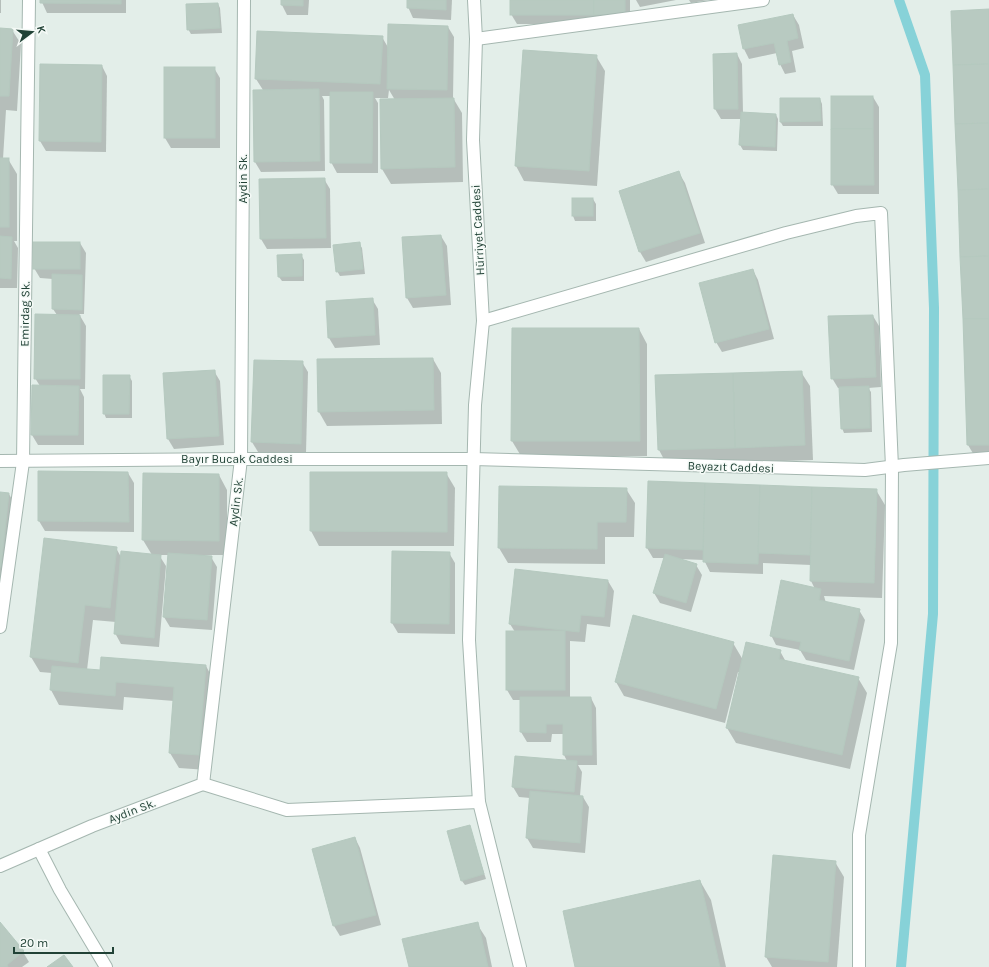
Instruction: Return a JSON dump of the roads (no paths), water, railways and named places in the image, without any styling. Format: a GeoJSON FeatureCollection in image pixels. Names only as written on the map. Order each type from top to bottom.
{"type":"FeatureCollection","features":[{"type":"Feature","properties":{"kind":"street","name":"Emirdag Sk."},"geometry":{"type":"LineString","coordinates":[[0,627],[23,462],[29,0]]}},
{"type":"Feature","properties":{"kind":"street","name":"Aydin Sk."},"geometry":{"type":"LineString","coordinates":[[0,866],[92,826],[203,784],[241,459],[244,0]]}},
{"type":"Feature","properties":{"kind":"street","name":"Hürriyet Caddesi"},"geometry":{"type":"LineString","coordinates":[[474,0],[476,39],[473,140],[483,321],[475,405],[469,640],[479,802],[520,967]]}},
{"type":"Feature","properties":{"kind":"street"},"geometry":{"type":"LineString","coordinates":[[476,39],[763,0]]}},
{"type":"Feature","properties":{"kind":"street"},"geometry":{"type":"LineString","coordinates":[[483,321],[786,233],[856,216],[881,213],[898,466],[891,643],[859,835],[859,967]]}},
{"type":"Feature","properties":{"kind":"street","name":"Beyazıt Caddesi"},"geometry":{"type":"LineString","coordinates":[[473,459],[865,470],[989,458]]}},
{"type":"Feature","properties":{"kind":"street","name":"Bayır Bucak Caddesi"},"geometry":{"type":"LineString","coordinates":[[0,461],[473,459]]}},
{"type":"Feature","properties":{"kind":"street"},"geometry":{"type":"LineString","coordinates":[[203,784],[287,810],[479,802]]}},
{"type":"Feature","properties":{"kind":"street"},"geometry":{"type":"LineString","coordinates":[[39,849],[60,890],[106,967]]}},
{"type":"Feature","properties":{"kind":"waterway"},"geometry":{"type":"LineString","coordinates":[[899,0],[925,75],[934,308],[933,614],[901,967]]}}]}
